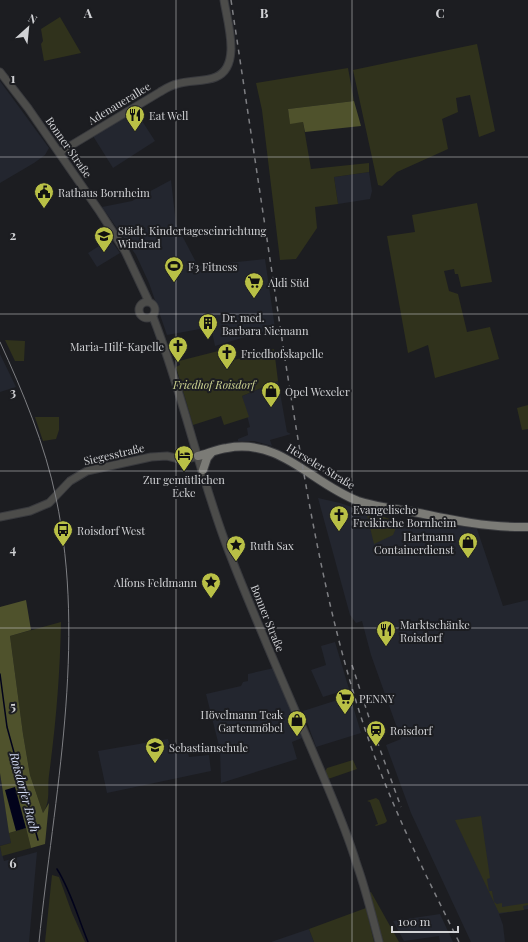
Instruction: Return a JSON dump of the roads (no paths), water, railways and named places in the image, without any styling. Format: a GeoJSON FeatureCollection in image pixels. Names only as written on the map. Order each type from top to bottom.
{"type":"FeatureCollection","features":[{"type":"Feature","properties":{"kind":"main road","name":"Herseler Straße"},"geometry":{"type":"LineString","coordinates":[[198,456],[226,448],[241,446],[266,449],[290,461],[329,487],[360,501],[458,520],[497,526],[528,527]]}},
{"type":"Feature","properties":{"kind":"main road"},"geometry":{"type":"LineString","coordinates":[[202,470],[207,458],[212,452]]}},
{"type":"Feature","properties":{"kind":"street","name":"Adenauerallee"},"geometry":{"type":"LineString","coordinates":[[60,152],[175,84],[216,77],[223,73],[231,62],[232,53],[224,0]]}},
{"type":"Feature","properties":{"kind":"street","name":"Bonner Straße"},"geometry":{"type":"LineString","coordinates":[[0,72],[60,152],[126,251],[141,287],[145,303]]}},
{"type":"Feature","properties":{"kind":"street"},"geometry":{"type":"LineString","coordinates":[[145,303],[156,308],[151,318],[145,318],[140,314],[139,310],[145,303]]}},
{"type":"Feature","properties":{"kind":"street","name":"Bonner Straße"},"geometry":{"type":"LineString","coordinates":[[151,318],[178,388],[228,551],[264,639],[303,726],[344,829],[357,864],[379,942]]}},
{"type":"Feature","properties":{"kind":"street","name":"Siegesstraße"},"geometry":{"type":"LineString","coordinates":[[0,517],[30,511],[49,503],[70,481],[87,471],[151,457],[167,456],[184,460],[198,456]]}},
{"type":"Feature","properties":{"kind":"water"},"geometry":{"type":"Polygon","coordinates":[[[15,787],[26,828],[16,831],[5,790],[15,787]]]}},
{"type":"Feature","properties":{"kind":"waterway","name":"Roisdorfer Bach"},"geometry":{"type":"LineString","coordinates":[[0,674],[7,727],[38,840]]}},
{"type":"Feature","properties":{"kind":"waterway","name":"Roisdorfer Bach"},"geometry":{"type":"LineString","coordinates":[[57,869],[70,895],[88,942]]}},
{"type":"Feature","properties":{"kind":"tram line"},"geometry":{"type":"LineString","coordinates":[[0,342],[17,380],[46,458],[56,498],[65,553],[69,609],[65,720],[39,942]]}},
{"type":"Feature","properties":{"kind":"railway"},"geometry":{"type":"LineString","coordinates":[[231,0],[300,453],[318,547],[339,640],[375,759],[421,865],[459,942]]}},
{"type":"Feature","properties":{"kind":"railway"},"geometry":{"type":"LineString","coordinates":[[352,665],[373,730],[401,807]]}},
{"type":"Feature","properties":{"kind":"place","name":"Eat Well"},"geometry":{"type":"Point","coordinates":[135,132]}},
{"type":"Feature","properties":{"kind":"place","name":"Rathaus Bornheim"},"geometry":{"type":"Point","coordinates":[44,209]}},
{"type":"Feature","properties":{"kind":"place","name":"Städt. Kindertageseinrichtung Windrad"},"geometry":{"type":"Point","coordinates":[104,253]}},
{"type":"Feature","properties":{"kind":"place","name":"F3 Fitness"},"geometry":{"type":"Point","coordinates":[174,283]}},
{"type":"Feature","properties":{"kind":"place","name":"Aldi Süd"},"geometry":{"type":"Point","coordinates":[254,299]}},
{"type":"Feature","properties":{"kind":"place","name":"Dr. med. Barbara Niemann"},"geometry":{"type":"Point","coordinates":[208,340]}},
{"type":"Feature","properties":{"kind":"place","name":"Maria-Hilf-Kapelle"},"geometry":{"type":"Point","coordinates":[178,363]}},
{"type":"Feature","properties":{"kind":"place","name":"Friedhofskapelle"},"geometry":{"type":"Point","coordinates":[227,370]}},
{"type":"Feature","properties":{"kind":"place","name":"Opel Wexeler"},"geometry":{"type":"Point","coordinates":[271,408]}},
{"type":"Feature","properties":{"kind":"place","name":"Zur gemütlichen Ecke"},"geometry":{"type":"Point","coordinates":[184,472]}},
{"type":"Feature","properties":{"kind":"place","name":"Evangelische Freikirche Bornheim"},"geometry":{"type":"Point","coordinates":[339,532]}},
{"type":"Feature","properties":{"kind":"place","name":"Roisdorf West"},"geometry":{"type":"Point","coordinates":[63,547]}},
{"type":"Feature","properties":{"kind":"place","name":"Hartmann Containerdienst"},"geometry":{"type":"Point","coordinates":[468,559]}},
{"type":"Feature","properties":{"kind":"place","name":"Ruth Sax"},"geometry":{"type":"Point","coordinates":[236,562]}},
{"type":"Feature","properties":{"kind":"place","name":"Alfons Feldmann"},"geometry":{"type":"Point","coordinates":[211,599]}},
{"type":"Feature","properties":{"kind":"place","name":"Marktschänke Roisdorf"},"geometry":{"type":"Point","coordinates":[386,647]}},
{"type":"Feature","properties":{"kind":"place","name":"PENNY"},"geometry":{"type":"Point","coordinates":[345,715]}},
{"type":"Feature","properties":{"kind":"place","name":"Hövelmann Teak Gartenmöbel"},"geometry":{"type":"Point","coordinates":[297,737]}},
{"type":"Feature","properties":{"kind":"place","name":"Roisdorf"},"geometry":{"type":"Point","coordinates":[376,747]}},
{"type":"Feature","properties":{"kind":"place","name":"Sebastianschule"},"geometry":{"type":"Point","coordinates":[155,764]}},
{"type":"Feature","properties":{"kind":"park label","name":"Friedhof Roisdorf"},"geometry":{"type":"Point","coordinates":[214,384]}}]}
